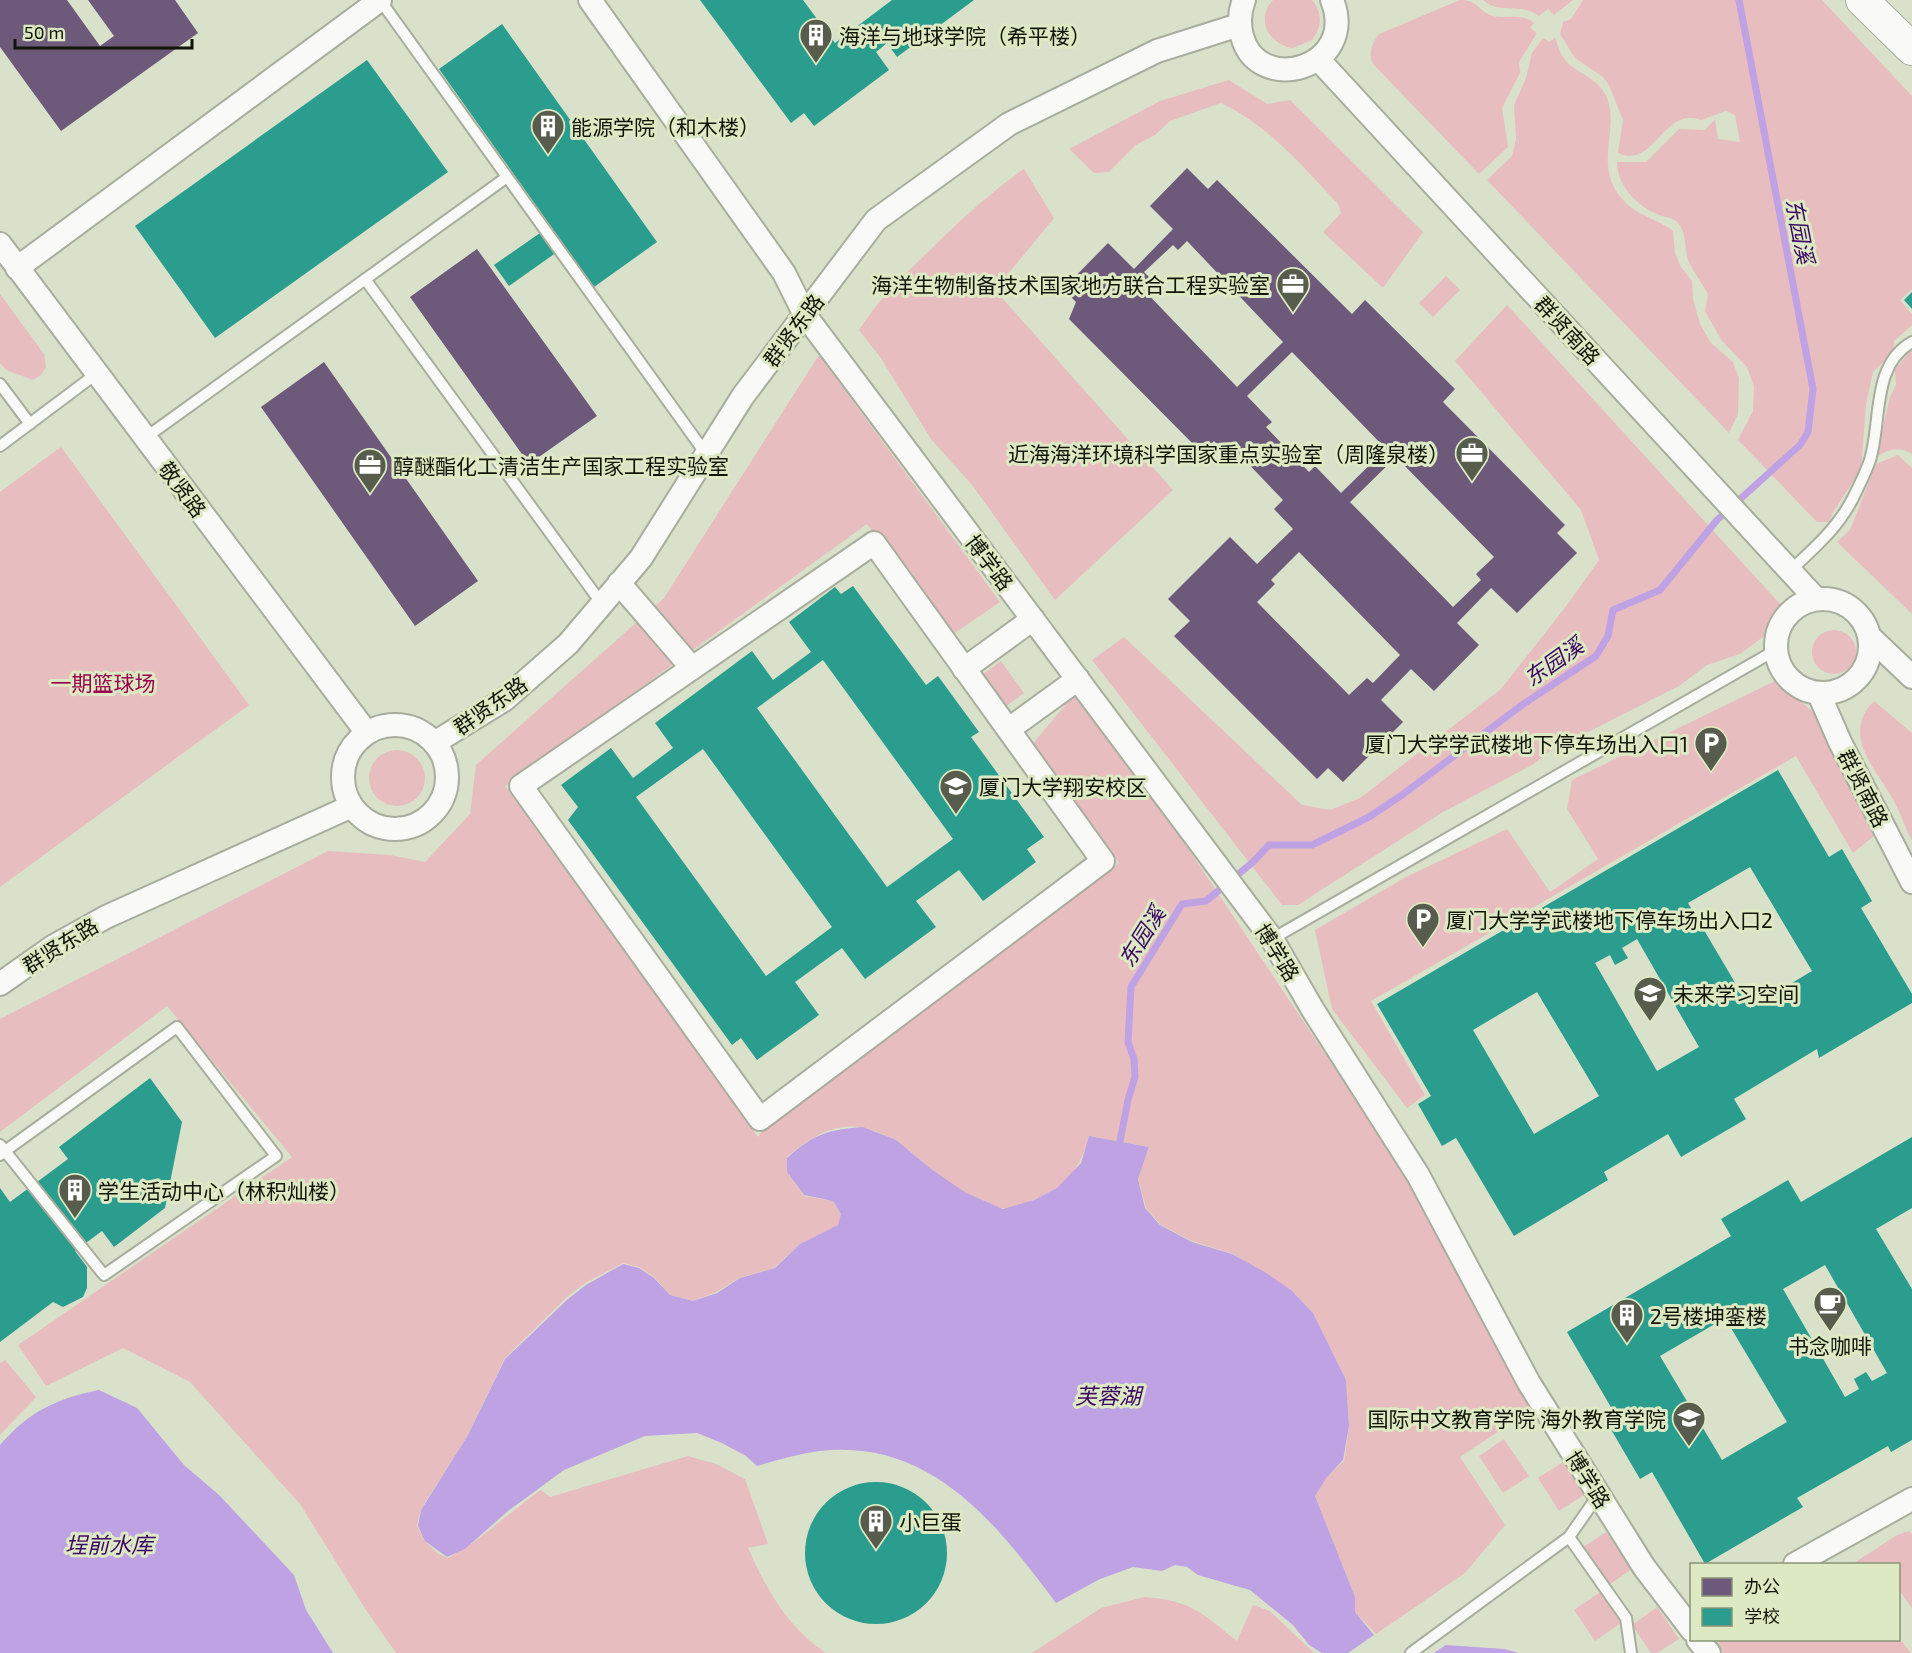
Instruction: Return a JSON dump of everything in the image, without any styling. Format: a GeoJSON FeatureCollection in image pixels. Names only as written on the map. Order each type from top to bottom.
{"type":"FeatureCollection","features":[{"type":"Feature","properties":{"kind":"main road"},"geometry":{"type":"LineString","coordinates":[[1862,0],[1912,49]]}},
{"type":"Feature","properties":{"kind":"street"},"geometry":{"type":"LineString","coordinates":[[17,268],[380,0]]}},
{"type":"Feature","properties":{"kind":"street","name":"博学路"},"geometry":{"type":"LineString","coordinates":[[590,0],[784,273],[805,315],[1272,939],[1313,1010],[1418,1175],[1529,1383],[1644,1567],[1690,1626]]}},
{"type":"Feature","properties":{"kind":"street"},"geometry":{"type":"LineString","coordinates":[[1244,0],[1239,25],[1244,41],[1253,56],[1268,66],[1284,70],[1304,68],[1319,60],[1331,45],[1337,29],[1337,12],[1332,0]]}},
{"type":"Feature","properties":{"kind":"street","name":"群贤东路"},"geometry":{"type":"LineString","coordinates":[[434,743],[504,700],[568,644],[602,604],[640,558],[743,396],[876,220],[1009,124],[1157,51],[1239,25]]}},
{"type":"Feature","properties":{"kind":"street","name":"群贤南路"},"geometry":{"type":"LineString","coordinates":[[1319,60],[1816,599]]}},
{"type":"Feature","properties":{"kind":"street","name":"敬贤路"},"geometry":{"type":"LineString","coordinates":[[0,244],[367,733]]}},
{"type":"Feature","properties":{"kind":"street"},"geometry":{"type":"LineString","coordinates":[[874,543],[964,669],[1103,861],[760,1119],[521,786],[874,543]]}},
{"type":"Feature","properties":{"kind":"street"},"geometry":{"type":"LineString","coordinates":[[619,583],[692,668]]}},
{"type":"Feature","properties":{"kind":"street"},"geometry":{"type":"LineString","coordinates":[[1870,637],[1870,654],[1865,669],[1853,684],[1839,692],[1819,694],[1803,689],[1790,680],[1780,666],[1776,650],[1778,634],[1785,619],[1798,606],[1816,599],[1846,605],[1859,615],[1870,637],[1912,677]]}},
{"type":"Feature","properties":{"kind":"street"},"geometry":{"type":"LineString","coordinates":[[964,669],[1033,619]]}},
{"type":"Feature","properties":{"kind":"street"},"geometry":{"type":"LineString","coordinates":[[1009,729],[1078,679]]}},
{"type":"Feature","properties":{"kind":"street","name":"群贤南路"},"geometry":{"type":"LineString","coordinates":[[1819,694],[1840,742],[1912,882]]}},
{"type":"Feature","properties":{"kind":"street"},"geometry":{"type":"LineString","coordinates":[[387,726],[403,726],[420,731],[434,743],[446,767],[447,786],[441,803],[428,818],[411,828],[391,830],[373,825],[358,814],[352,806],[343,782],[344,764],[352,747],[367,733],[387,726]]}},
{"type":"Feature","properties":{"kind":"street","name":"群贤东路"},"geometry":{"type":"LineString","coordinates":[[0,984],[54,946],[106,916],[352,806]]}},
{"type":"Feature","properties":{"kind":"street"},"geometry":{"type":"LineString","coordinates":[[1797,1563],[1912,1499]]}},
{"type":"Feature","properties":{"kind":"lane"},"geometry":{"type":"LineString","coordinates":[[380,0],[706,454]]}},
{"type":"Feature","properties":{"kind":"lane"},"geometry":{"type":"LineString","coordinates":[[145,438],[507,177]]}},
{"type":"Feature","properties":{"kind":"lane"},"geometry":{"type":"LineString","coordinates":[[365,279],[602,604]]}},
{"type":"Feature","properties":{"kind":"lane"},"geometry":{"type":"LineString","coordinates":[[1790,571],[1838,525],[1853,498],[1870,459],[1882,383],[1902,347],[1912,342]]}},
{"type":"Feature","properties":{"kind":"lane"},"geometry":{"type":"LineString","coordinates":[[0,446],[96,374]]}},
{"type":"Feature","properties":{"kind":"lane"},"geometry":{"type":"LineString","coordinates":[[0,384],[30,424]]}},
{"type":"Feature","properties":{"kind":"lane"},"geometry":{"type":"LineString","coordinates":[[1272,939],[1776,650]]}},
{"type":"Feature","properties":{"kind":"lane"},"geometry":{"type":"LineString","coordinates":[[177,1027],[276,1156],[104,1275],[2,1150],[177,1027]]}},
{"type":"Feature","properties":{"kind":"lane"},"geometry":{"type":"LineString","coordinates":[[1411,1653],[1569,1537],[1599,1494]]}},
{"type":"Feature","properties":{"kind":"lane"},"geometry":{"type":"LineString","coordinates":[[1569,1537],[1626,1618],[1631,1653]]}},
{"type":"Feature","properties":{"kind":"green space"},"geometry":{"type":"Polygon","coordinates":[[[1273,0],[1312,0],[1318,10],[1320,20],[1318,30],[1312,40],[1293,48],[1271,37],[1265,23],[1265,15],[1273,0]]]}},
{"type":"Feature","properties":{"kind":"green space"},"geometry":{"type":"Polygon","coordinates":[[[1460,0],[1471,2],[1493,16],[1519,17],[1529,20],[1534,23],[1530,28],[1537,33],[1519,62],[1520,73],[1502,108],[1508,147],[1479,174],[1373,64],[1371,56],[1373,45],[1379,34],[1460,0]]]}},
{"type":"Feature","properties":{"kind":"green space"},"geometry":{"type":"Polygon","coordinates":[[[1483,0],[1573,0],[1554,15],[1548,9],[1539,16],[1525,10],[1496,7],[1483,0]]]}},
{"type":"Feature","properties":{"kind":"green space"},"geometry":{"type":"Polygon","coordinates":[[[1583,0],[1822,0],[1912,96],[1912,289],[1900,300],[1912,314],[1912,325],[1894,341],[1893,353],[1873,372],[1866,404],[1861,469],[1832,514],[1830,522],[1817,522],[1738,440],[1753,411],[1754,387],[1747,367],[1722,341],[1705,311],[1708,294],[1689,262],[1684,234],[1680,226],[1670,218],[1642,206],[1624,186],[1618,171],[1617,162],[1646,162],[1679,129],[1705,130],[1715,119],[1718,139],[1740,142],[1735,115],[1726,111],[1701,120],[1688,118],[1677,121],[1641,153],[1630,156],[1618,153],[1623,120],[1609,85],[1603,77],[1575,58],[1560,34],[1563,22],[1571,19],[1583,0]]]}},
{"type":"Feature","properties":{"kind":"green space"},"geometry":{"type":"Polygon","coordinates":[[[1555,37],[1565,59],[1593,80],[1605,94],[1610,107],[1611,120],[1608,162],[1615,189],[1631,208],[1673,231],[1675,253],[1681,267],[1692,281],[1693,299],[1700,324],[1711,343],[1733,362],[1739,378],[1738,414],[1729,433],[1487,180],[1512,156],[1516,139],[1514,105],[1526,78],[1532,53],[1543,38],[1550,42],[1555,37]]]}},
{"type":"Feature","properties":{"kind":"green space"},"geometry":{"type":"Polygon","coordinates":[[[1229,80],[1267,104],[1290,100],[1423,232],[1383,288],[1323,232],[1341,213],[1338,204],[1269,135],[1238,112],[1221,103],[1170,121],[1155,135],[1136,145],[1109,172],[1094,173],[1069,149],[1160,101],[1229,80]]]}},
{"type":"Feature","properties":{"kind":"green space"},"geometry":{"type":"Polygon","coordinates":[[[1024,169],[1054,218],[995,290],[1173,490],[1055,600],[972,485],[931,439],[880,357],[859,330],[890,290],[938,242],[985,199],[1024,169]]]}},
{"type":"Feature","properties":{"kind":"green space"},"geometry":{"type":"Polygon","coordinates":[[[1446,276],[1460,290],[1433,317],[1419,303],[1446,276]]]}},
{"type":"Feature","properties":{"kind":"green space"},"geometry":{"type":"Polygon","coordinates":[[[0,294],[44,354],[46,367],[41,375],[33,380],[6,370],[0,363],[0,294]]]}},
{"type":"Feature","properties":{"kind":"green space"},"geometry":{"type":"Polygon","coordinates":[[[1507,305],[1781,605],[1767,634],[1740,654],[1707,665],[1679,686],[1586,733],[1557,745],[1534,764],[1443,812],[1298,905],[1282,905],[1092,660],[1124,637],[1302,805],[1330,810],[1360,798],[1501,689],[1599,560],[1581,510],[1455,361],[1507,305]]]}},
{"type":"Feature","properties":{"kind":"green space"},"geometry":{"type":"Polygon","coordinates":[[[1912,348],[1912,454],[1894,450],[1876,457],[1890,397],[1896,385],[1895,370],[1912,348]]]}},
{"type":"Feature","properties":{"kind":"green space"},"geometry":{"type":"Polygon","coordinates":[[[819,355],[1000,602],[949,637],[867,524],[505,786],[758,1137],[763,1129],[1119,863],[1030,747],[1076,692],[1183,841],[1414,1187],[1531,1410],[1460,1457],[1505,1525],[1465,1573],[1376,1634],[1355,1612],[1355,1597],[1315,1496],[1327,1476],[1344,1461],[1349,1426],[1346,1380],[1313,1313],[1291,1290],[1233,1254],[1192,1241],[1161,1225],[1146,1208],[1138,1179],[1149,1147],[1089,1136],[1074,1171],[1061,1184],[1017,1206],[1001,1208],[971,1197],[898,1144],[874,1131],[849,1126],[820,1134],[787,1157],[787,1172],[804,1196],[833,1201],[841,1214],[839,1225],[800,1244],[774,1268],[739,1278],[716,1292],[693,1301],[670,1295],[654,1277],[639,1267],[623,1263],[585,1283],[567,1297],[505,1358],[468,1435],[421,1509],[417,1526],[425,1541],[438,1554],[448,1558],[472,1543],[541,1490],[550,1497],[688,1456],[716,1464],[745,1479],[768,1544],[748,1548],[755,1564],[789,1619],[800,1632],[826,1653],[396,1653],[366,1610],[300,1504],[190,1382],[123,1348],[46,1386],[18,1345],[292,1157],[167,1006],[0,1132],[0,1019],[328,851],[390,855],[425,862],[470,814],[476,765],[664,598],[819,355]]]}},
{"type":"Feature","properties":{"kind":"green space","name":"一期篮球场"},"geometry":{"type":"Polygon","coordinates":[[[61,447],[249,705],[0,887],[0,492],[61,447]]]}},
{"type":"Feature","properties":{"kind":"green space"},"geometry":{"type":"Polygon","coordinates":[[[1898,455],[1912,468],[1912,614],[1837,542],[1850,530],[1876,464],[1898,455]]]}},
{"type":"Feature","properties":{"kind":"green space"},"geometry":{"type":"Polygon","coordinates":[[[1834,630],[1849,637],[1856,652],[1849,667],[1834,674],[1819,667],[1812,652],[1819,637],[1834,630]]]}},
{"type":"Feature","properties":{"kind":"green space"},"geometry":{"type":"Polygon","coordinates":[[[1001,661],[1024,693],[1005,707],[982,675],[1001,661]]]}},
{"type":"Feature","properties":{"kind":"green space"},"geometry":{"type":"Polygon","coordinates":[[[1777,680],[1814,713],[1874,836],[1853,853],[1796,756],[1371,1001],[1425,1095],[1407,1108],[1332,1009],[1315,930],[1406,877],[1507,829],[1550,892],[1598,859],[1567,809],[1572,780],[1777,680]]]}},
{"type":"Feature","properties":{"kind":"green space"},"geometry":{"type":"Polygon","coordinates":[[[1874,701],[1912,733],[1912,840],[1894,801],[1871,765],[1861,739],[1860,727],[1864,714],[1874,701]]]}},
{"type":"Feature","properties":{"kind":"green space"},"geometry":{"type":"Polygon","coordinates":[[[397,750],[408,752],[417,758],[423,767],[425,778],[423,789],[417,798],[408,804],[397,806],[386,804],[377,798],[371,789],[369,778],[371,767],[377,758],[386,752],[397,750]]]}},
{"type":"Feature","properties":{"kind":"green space"},"geometry":{"type":"Polygon","coordinates":[[[5,1360],[36,1397],[0,1435],[0,1363],[5,1360]]]}},
{"type":"Feature","properties":{"kind":"green space"},"geometry":{"type":"Polygon","coordinates":[[[1504,1439],[1529,1476],[1503,1493],[1479,1456],[1504,1439]]]}},
{"type":"Feature","properties":{"kind":"green space"},"geometry":{"type":"Polygon","coordinates":[[[1563,1462],[1584,1495],[1559,1511],[1538,1478],[1563,1462]]]}},
{"type":"Feature","properties":{"kind":"green space"},"geometry":{"type":"Polygon","coordinates":[[[1909,1531],[1912,1534],[1912,1608],[1900,1591],[1900,1563],[1854,1563],[1897,1535],[1909,1531]]]}},
{"type":"Feature","properties":{"kind":"green space"},"geometry":{"type":"Polygon","coordinates":[[[1606,1532],[1632,1569],[1606,1587],[1580,1549],[1606,1532]]]}},
{"type":"Feature","properties":{"kind":"green space"},"geometry":{"type":"Polygon","coordinates":[[[1600,1592],[1621,1623],[1595,1641],[1574,1610],[1600,1592]]]}},
{"type":"Feature","properties":{"kind":"green space"},"geometry":{"type":"Polygon","coordinates":[[[1144,1597],[1174,1601],[1185,1605],[1204,1615],[1237,1641],[1253,1605],[1270,1611],[1314,1653],[1032,1653],[1101,1608],[1144,1597]]]}},
{"type":"Feature","properties":{"kind":"green space"},"geometry":{"type":"Polygon","coordinates":[[[1657,1607],[1679,1639],[1657,1653],[1651,1653],[1632,1625],[1657,1607]]]}},
{"type":"Feature","properties":{"kind":"green space"},"geometry":{"type":"Polygon","coordinates":[[[1900,1639],[1911,1653],[1723,1653],[1718,1643],[1720,1641],[1900,1639]]]}},
{"type":"Feature","properties":{"kind":"water","name":"芙蓉湖"},"geometry":{"type":"Polygon","coordinates":[[[863,1127],[896,1140],[931,1169],[966,1193],[1003,1209],[1034,1200],[1057,1188],[1081,1163],[1089,1136],[1149,1147],[1138,1179],[1145,1208],[1160,1225],[1192,1242],[1232,1254],[1291,1290],[1313,1313],[1346,1380],[1349,1426],[1343,1460],[1327,1477],[1315,1496],[1355,1597],[1355,1612],[1374,1635],[1348,1653],[1322,1653],[1309,1645],[1293,1625],[1250,1590],[1198,1575],[1187,1567],[1175,1565],[1162,1571],[1133,1567],[1100,1579],[1056,1603],[984,1516],[957,1492],[927,1472],[895,1458],[859,1451],[819,1451],[757,1466],[746,1456],[697,1433],[645,1436],[564,1470],[508,1511],[465,1549],[447,1557],[425,1541],[418,1526],[421,1510],[468,1435],[505,1359],[568,1299],[586,1285],[623,1264],[639,1268],[654,1278],[670,1295],[693,1301],[717,1293],[740,1278],[775,1268],[800,1244],[838,1225],[841,1214],[833,1201],[804,1195],[787,1172],[787,1158],[805,1144],[822,1135],[840,1129],[863,1127]]]}},
{"type":"Feature","properties":{"kind":"water","name":"埕前水库"},"geometry":{"type":"Polygon","coordinates":[[[99,1390],[137,1408],[184,1465],[219,1495],[294,1575],[306,1610],[333,1653],[0,1653],[0,1445],[22,1423],[44,1408],[56,1402],[99,1390]]]}},
{"type":"Feature","properties":{"kind":"water"},"geometry":{"type":"Polygon","coordinates":[[[1446,1645],[1504,1649],[1519,1653],[1434,1653],[1446,1645]]]}},
{"type":"Feature","properties":{"kind":"building: 办公"},"geometry":{"type":"Polygon","coordinates":[[[0,0],[67,0],[100,46],[114,36],[88,0],[175,0],[198,33],[61,131],[0,47],[0,0]]]}},
{"type":"Feature","properties":{"kind":"building: 办公","name":"近海海洋环境科学国家重点实验室（周隆泉楼）"},"geometry":{"type":"Polygon","coordinates":[[[1187,168],[1208,189],[1217,180],[1352,314],[1365,300],[1455,389],[1443,402],[1565,525],[1557,533],[1577,553],[1517,613],[1491,588],[1457,623],[1479,645],[1434,691],[1411,669],[1381,700],[1403,722],[1343,782],[1328,768],[1317,779],[1174,636],[1190,621],[1168,599],[1230,537],[1257,564],[1293,529],[1274,509],[1283,500],[1236,451],[1230,457],[1214,441],[1202,453],[1069,319],[1076,302],[1063,289],[1108,243],[1134,269],[1173,229],[1150,206],[1187,168]],[[1187,241],[1178,250],[1173,245],[1144,272],[1149,277],[1140,286],[1237,387],[1283,342],[1187,241]],[[1292,352],[1247,396],[1272,422],[1266,427],[1309,472],[1315,466],[1341,493],[1386,449],[1292,352]],[[1396,457],[1350,502],[1453,607],[1481,580],[1476,574],[1494,557],[1396,457]],[[1299,552],[1271,580],[1275,584],[1257,602],[1349,695],[1367,678],[1373,683],[1400,655],[1299,552]]]}},
{"type":"Feature","properties":{"kind":"building: 办公","name":"醇醚酯化工清洁生产国家工程实验室"},"geometry":{"type":"Polygon","coordinates":[[[477,249],[597,416],[529,464],[410,297],[477,249]]]}},
{"type":"Feature","properties":{"kind":"building: 办公","name":"醇醚酯化工清洁生产国家工程实验室"},"geometry":{"type":"Polygon","coordinates":[[[324,362],[478,581],[415,626],[261,407],[324,362]]]}},
{"type":"Feature","properties":{"kind":"building: 学校","name":"海洋与地球学院（希平楼）"},"geometry":{"type":"Polygon","coordinates":[[[700,0],[803,0],[835,43],[892,0],[974,0],[897,57],[887,43],[876,52],[889,70],[814,126],[804,113],[791,123],[700,0]]]}},
{"type":"Feature","properties":{"kind":"building: 学校","name":"能源学院（和木楼）"},"geometry":{"type":"Polygon","coordinates":[[[502,24],[657,242],[594,287],[439,69],[502,24]]]}},
{"type":"Feature","properties":{"kind":"building: 学校"},"geometry":{"type":"Polygon","coordinates":[[[367,60],[448,172],[215,338],[135,226],[367,60]]]}},
{"type":"Feature","properties":{"kind":"building: 学校"},"geometry":{"type":"Polygon","coordinates":[[[550,226],[564,247],[509,286],[494,265],[550,226]]]}},
{"type":"Feature","properties":{"kind":"building: 学校"},"geometry":{"type":"Polygon","coordinates":[[[1912,292],[1912,309],[1904,300],[1912,292]]]}},
{"type":"Feature","properties":{"kind":"building: 学校"},"geometry":{"type":"Polygon","coordinates":[[[853,586],[926,685],[938,676],[979,732],[971,737],[1044,837],[1027,849],[1036,862],[983,901],[959,870],[916,901],[936,927],[865,979],[842,948],[795,982],[819,1015],[757,1060],[741,1038],[732,1045],[568,820],[578,807],[561,785],[611,748],[633,778],[673,748],[655,723],[752,651],[773,680],[811,652],[789,622],[835,587],[841,594],[853,586]],[[823,660],[757,708],[887,887],[953,839],[823,660]],[[703,749],[636,797],[766,976],[832,927],[703,749]]]}},
{"type":"Feature","properties":{"kind":"building: 学校"},"geometry":{"type":"Polygon","coordinates":[[[1778,770],[1829,857],[1842,849],[1872,901],[1861,908],[1912,994],[1912,1003],[1819,1058],[1817,1049],[1734,1099],[1746,1119],[1681,1157],[1668,1134],[1604,1172],[1608,1180],[1514,1236],[1456,1138],[1442,1146],[1418,1104],[1431,1096],[1377,1004],[1778,770]],[[1750,867],[1688,903],[1750,1008],[1812,971],[1750,867]],[[1637,939],[1622,948],[1628,958],[1615,965],[1610,955],[1595,963],[1657,1071],[1699,1047],[1637,939]],[[1537,992],[1473,1030],[1534,1134],[1599,1096],[1537,992]]]}},
{"type":"Feature","properties":{"kind":"building: 学校","name":"学生活动中心（林积灿楼）"},"geometry":{"type":"Polygon","coordinates":[[[150,1078],[182,1122],[165,1208],[114,1247],[102,1231],[75,1251],[87,1267],[87,1288],[83,1297],[63,1307],[53,1302],[0,1342],[0,1188],[10,1202],[68,1159],[59,1147],[150,1078]]]}},
{"type":"Feature","properties":{"kind":"building: 学校","name":"2号楼坤銮楼"},"geometry":{"type":"Polygon","coordinates":[[[1912,1137],[1912,1208],[1876,1229],[1912,1289],[1912,1440],[1891,1452],[1888,1446],[1797,1498],[1803,1507],[1704,1563],[1652,1472],[1640,1479],[1609,1426],[1619,1421],[1567,1332],[1731,1236],[1721,1219],[1788,1180],[1801,1202],[1912,1137]],[[1825,1265],[1783,1289],[1845,1397],[1859,1389],[1854,1379],[1866,1372],[1872,1381],[1887,1373],[1825,1265]],[[1725,1318],[1660,1356],[1722,1460],[1787,1422],[1725,1318]]]}},
{"type":"Feature","properties":{"kind":"building: 学校","name":"小巨蛋"},"geometry":{"type":"Polygon","coordinates":[[[876,1482],[903,1487],[926,1503],[942,1526],[947,1553],[942,1580],[926,1603],[903,1619],[876,1624],[849,1619],[826,1603],[810,1580],[805,1553],[810,1526],[826,1503],[849,1487],[876,1482]]]}},
{"type":"Feature","properties":{"kind":"waterway","name":"东园溪"},"geometry":{"type":"LineString","coordinates":[[1118,1151],[1135,1077],[1134,1059],[1128,1042],[1131,987],[1182,904],[1206,901],[1253,862],[1269,845],[1312,845],[1369,817],[1522,705],[1596,656],[1608,636],[1613,610],[1660,590],[1717,520],[1800,445],[1808,432],[1813,389],[1739,0]]}},
{"type":"Feature","properties":{"kind":"place","name":"海洋与地球学院（希平楼）"},"geometry":{"type":"Point","coordinates":[816,64]}},
{"type":"Feature","properties":{"kind":"place","name":"能源学院（和木楼）"},"geometry":{"type":"Point","coordinates":[548,155]}},
{"type":"Feature","properties":{"kind":"place","name":"海洋生物制备技术国家地方联合工程实验室"},"geometry":{"type":"Point","coordinates":[1293,313]}},
{"type":"Feature","properties":{"kind":"place","name":"近海海洋环境科学国家重点实验室（周隆泉楼）"},"geometry":{"type":"Point","coordinates":[1472,482]}},
{"type":"Feature","properties":{"kind":"place","name":"醇醚酯化工清洁生产国家工程实验室"},"geometry":{"type":"Point","coordinates":[370,494]}},
{"type":"Feature","properties":{"kind":"place","name":"厦门大学学武楼地下停车场出入口1"},"geometry":{"type":"Point","coordinates":[1711,772]}},
{"type":"Feature","properties":{"kind":"place","name":"厦门大学翔安校区"},"geometry":{"type":"Point","coordinates":[956,815]}},
{"type":"Feature","properties":{"kind":"place","name":"厦门大学学武楼地下停车场出入口2"},"geometry":{"type":"Point","coordinates":[1423,948]}},
{"type":"Feature","properties":{"kind":"place","name":"未来学习空间"},"geometry":{"type":"Point","coordinates":[1650,1022]}},
{"type":"Feature","properties":{"kind":"place","name":"学生活动中心（林积灿楼）"},"geometry":{"type":"Point","coordinates":[75,1219]}},
{"type":"Feature","properties":{"kind":"place","name":"书念咖啡"},"geometry":{"type":"Point","coordinates":[1830,1332]}},
{"type":"Feature","properties":{"kind":"place","name":"2号楼坤銮楼"},"geometry":{"type":"Point","coordinates":[1627,1344]}},
{"type":"Feature","properties":{"kind":"place","name":"国际中文教育学院 海外教育学院"},"geometry":{"type":"Point","coordinates":[1689,1447]}},
{"type":"Feature","properties":{"kind":"place","name":"小巨蛋"},"geometry":{"type":"Point","coordinates":[876,1550]}}]}
